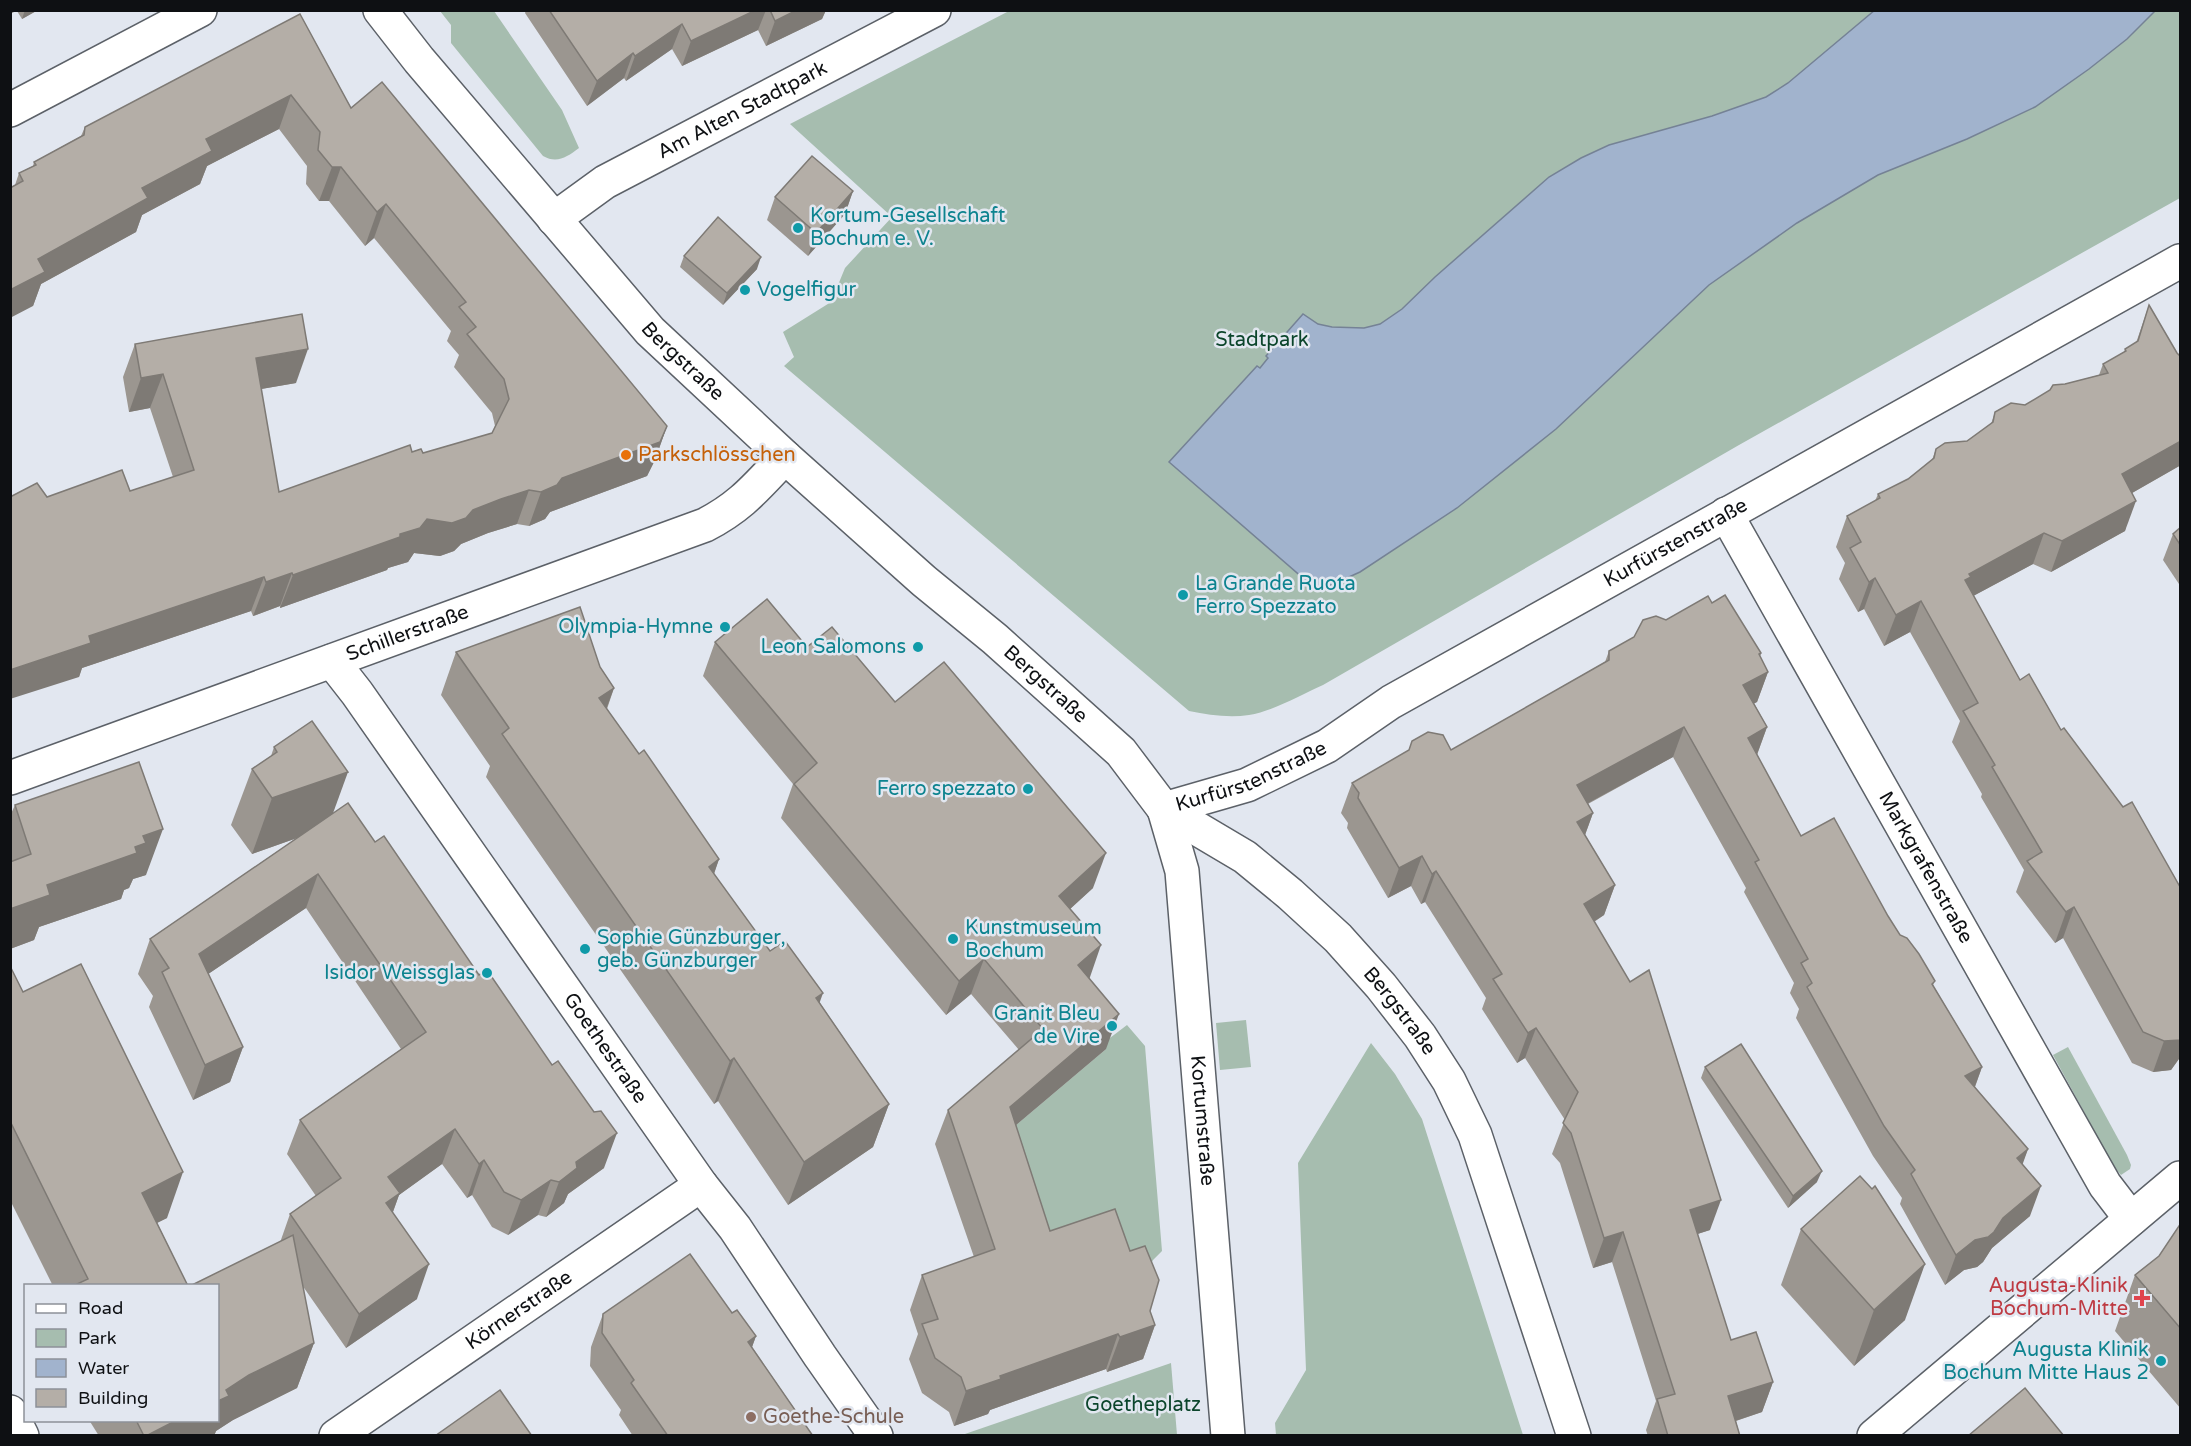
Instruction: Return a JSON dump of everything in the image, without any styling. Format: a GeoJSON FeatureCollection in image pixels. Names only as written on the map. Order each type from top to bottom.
{"type":"FeatureCollection","features":[{"type":"Feature","properties":{"kind":"street"},"geometry":{"type":"LineString","coordinates":[[10,110],[200,10]]}},
{"type":"Feature","properties":{"kind":"street","name":"Bergstraße"},"geometry":{"type":"LineString","coordinates":[[380,10],[419,60],[650,331],[784,457],[924,581],[995,639],[1121,752],[1164,809],[1245,857],[1338,938],[1373,978],[1426,1045],[1449,1081],[1475,1135],[1574,1436]]}},
{"type":"Feature","properties":{"kind":"street","name":"Am Alten Stadtpark"},"geometry":{"type":"LineString","coordinates":[[554,219],[605,182],[934,10]]}},
{"type":"Feature","properties":{"kind":"street","name":"Kurfürstenstraße"},"geometry":{"type":"LineString","coordinates":[[1164,809],[1247,785],[1327,746],[1391,702],[1726,514],[2176,272]]}},
{"type":"Feature","properties":{"kind":"street","name":"Schillerstraße"},"geometry":{"type":"LineString","coordinates":[[10,778],[705,525],[727,514],[743,501],[784,457]]}},
{"type":"Feature","properties":{"kind":"street","name":"Markgrafenstraße"},"geometry":{"type":"LineString","coordinates":[[1726,514],[2105,1185],[2131,1219]]}},
{"type":"Feature","properties":{"kind":"street","name":"Goethestraße"},"geometry":{"type":"LineString","coordinates":[[332,661],[357,693],[701,1185],[735,1227],[876,1436]]}},
{"type":"Feature","properties":{"kind":"street","name":"Kortumstraße"},"geometry":{"type":"LineString","coordinates":[[1164,809],[1182,870],[1228,1436]]}},
{"type":"Feature","properties":{"kind":"street"},"geometry":{"type":"LineString","coordinates":[[1874,1436],[2181,1178]]}},
{"type":"Feature","properties":{"kind":"street","name":"Körnerstraße"},"geometry":{"type":"LineString","coordinates":[[336,1436],[701,1185]]}},
{"type":"Feature","properties":{"kind":"street"},"geometry":{"type":"LineString","coordinates":[[10,1412],[22,1436]]}},
{"type":"Feature","properties":{"kind":"green space"},"geometry":{"type":"Polygon","coordinates":[[[440,11],[494,11],[562,110],[579,148],[566,157],[557,159],[543,156],[451,43],[451,25],[440,11]]]}},
{"type":"Feature","properties":{"kind":"green space","name":"Stadtpark"},"geometry":{"type":"Polygon","coordinates":[[[1009,11],[2180,11],[2180,198],[1739,445],[1323,685],[1258,713],[1234,716],[1204,714],[1189,711],[784,366],[794,357],[783,332],[831,302],[845,268],[892,217],[790,124],[1009,11]]]}},
{"type":"Feature","properties":{"kind":"green space"},"geometry":{"type":"Polygon","coordinates":[[[1246,1020],[1251,1067],[1220,1070],[1216,1023],[1246,1020]]]}},
{"type":"Feature","properties":{"kind":"green space"},"geometry":{"type":"Polygon","coordinates":[[[1127,1025],[1145,1046],[1162,1251],[1149,1268],[1063,1257],[997,1141],[1106,1049],[1102,1044],[1127,1025]]]}},
{"type":"Feature","properties":{"kind":"green space"},"geometry":{"type":"Polygon","coordinates":[[[1371,1043],[1395,1074],[1422,1119],[1523,1435],[1276,1435],[1275,1423],[1306,1370],[1298,1163],[1371,1043]]]}},
{"type":"Feature","properties":{"kind":"green space"},"geometry":{"type":"Polygon","coordinates":[[[2068,1047],[2127,1155],[2131,1165],[2130,1169],[2121,1175],[2114,1167],[2053,1055],[2068,1047]]]}},
{"type":"Feature","properties":{"kind":"green space","name":"Goetheplatz"},"geometry":{"type":"Polygon","coordinates":[[[1171,1363],[1177,1435],[962,1435],[1171,1363]]]}},
{"type":"Feature","properties":{"kind":"water"},"geometry":{"type":"Polygon","coordinates":[[[1875,10],[2155,11],[2127,39],[2035,107],[1967,139],[1878,175],[1797,223],[1709,285],[1556,429],[1457,508],[1360,572],[1318,591],[1169,462],[1257,366],[1260,368],[1268,358],[1266,356],[1303,314],[1318,324],[1332,327],[1364,328],[1380,324],[1402,309],[1549,177],[1609,145],[1712,116],[1766,97],[1788,83],[1875,10]]]}},
{"type":"Feature","properties":{"kind":"building"},"geometry":{"type":"Polygon","coordinates":[[[549,10],[756,10],[691,41],[682,24],[635,56],[633,53],[597,81],[549,10]]]}},
{"type":"Feature","properties":{"kind":"building"},"geometry":{"type":"Polygon","coordinates":[[[770,10],[797,10],[775,21],[770,10]]]}},
{"type":"Feature","properties":{"kind":"building"},"geometry":{"type":"Polygon","coordinates":[[[300,14],[351,108],[382,82],[667,426],[660,442],[562,478],[557,485],[541,492],[529,490],[501,499],[473,510],[466,518],[452,523],[427,519],[420,528],[400,534],[400,537],[293,575],[292,573],[266,582],[264,577],[89,636],[91,643],[10,670],[10,497],[37,483],[47,497],[122,470],[130,491],[194,470],[163,374],[141,378],[135,344],[302,314],[308,349],[256,358],[279,492],[410,445],[412,452],[421,449],[423,453],[492,433],[509,399],[504,379],[467,334],[476,327],[459,307],[466,302],[386,204],[377,212],[341,167],[332,167],[318,150],[320,132],[291,95],[206,139],[212,151],[142,188],[148,198],[38,259],[45,272],[10,290],[10,188],[23,181],[19,173],[36,165],[34,162],[84,135],[85,127],[300,14]]]}},
{"type":"Feature","properties":{"kind":"building"},"geometry":{"type":"Polygon","coordinates":[[[812,156],[853,191],[816,233],[775,197],[812,156]]]}},
{"type":"Feature","properties":{"kind":"building"},"geometry":{"type":"Polygon","coordinates":[[[718,217],[761,257],[727,293],[684,256],[718,217]]]}},
{"type":"Feature","properties":{"kind":"building"},"geometry":{"type":"Polygon","coordinates":[[[2149,305],[2181,357],[2181,441],[2122,474],[2136,501],[2062,541],[2044,533],[1969,574],[1971,577],[1965,580],[2020,680],[2029,674],[2061,730],[2064,728],[2123,807],[2132,802],[2179,885],[2181,883],[2181,1040],[2164,1041],[2143,1032],[2074,907],[2066,912],[2027,861],[2042,852],[1992,767],[1995,765],[1963,711],[1978,703],[1921,601],[1896,615],[1875,578],[1869,582],[1850,548],[1861,542],[1847,516],[1880,498],[1878,494],[1908,479],[1934,458],[1936,449],[1945,443],[1967,441],[1993,422],[1995,412],[2011,403],[2025,405],[2050,390],[2053,385],[2108,373],[2103,364],[2138,341],[2149,305]]]}},
{"type":"Feature","properties":{"kind":"building"},"geometry":{"type":"Polygon","coordinates":[[[2181,527],[2181,546],[2173,534],[2181,527]]]}},
{"type":"Feature","properties":{"kind":"building"},"geometry":{"type":"Polygon","coordinates":[[[1725,595],[1761,653],[1759,654],[1768,672],[1743,685],[1767,727],[1748,738],[1801,836],[1834,818],[1888,916],[1900,935],[1907,938],[1919,954],[1935,981],[1932,984],[1982,1067],[1965,1076],[2028,1149],[2017,1158],[2041,1186],[2003,1218],[1988,1237],[1975,1240],[1956,1255],[1911,1174],[1915,1170],[1884,1126],[1807,987],[1812,983],[1801,963],[1808,959],[1755,862],[1759,860],[1684,727],[1577,785],[1593,813],[1577,822],[1615,885],[1584,904],[1630,982],[1649,970],[1721,1200],[1690,1210],[1731,1340],[1756,1332],[1773,1382],[1728,1396],[1740,1436],[1668,1436],[1657,1399],[1675,1394],[1623,1232],[1604,1238],[1571,1133],[1563,1123],[1578,1092],[1536,1028],[1528,1033],[1493,979],[1502,974],[1436,871],[1432,874],[1422,856],[1399,868],[1358,798],[1359,793],[1352,783],[1409,750],[1412,741],[1428,732],[1443,735],[1451,750],[1609,660],[1609,651],[1634,637],[1643,620],[1656,616],[1666,620],[1708,596],[1712,603],[1725,595]]]}},
{"type":"Feature","properties":{"kind":"building"},"geometry":{"type":"Polygon","coordinates":[[[767,599],[807,647],[832,627],[895,702],[944,662],[1106,853],[1059,896],[1101,945],[1078,965],[1119,1014],[1010,1107],[1050,1231],[1115,1209],[1130,1251],[1145,1246],[1159,1280],[1150,1311],[1155,1325],[1120,1337],[1118,1334],[1000,1376],[1001,1379],[966,1391],[961,1377],[935,1358],[922,1324],[938,1319],[922,1275],[995,1249],[948,1110],[1043,1029],[984,959],[959,981],[794,784],[817,763],[715,642],[767,599]]]}},
{"type":"Feature","properties":{"kind":"building"},"geometry":{"type":"Polygon","coordinates":[[[580,607],[600,667],[614,688],[599,698],[639,754],[644,750],[719,859],[709,867],[770,951],[785,941],[823,993],[816,998],[889,1104],[804,1162],[734,1058],[730,1061],[502,734],[509,728],[456,652],[580,607]]]}},
{"type":"Feature","properties":{"kind":"building"},"geometry":{"type":"Polygon","coordinates":[[[312,721],[348,772],[272,798],[252,769],[277,752],[274,747],[312,721]]]}},
{"type":"Feature","properties":{"kind":"building"},"geometry":{"type":"Polygon","coordinates":[[[139,762],[163,829],[143,836],[146,843],[135,847],[137,853],[47,885],[50,895],[10,909],[10,862],[31,854],[15,805],[139,762]]]}},
{"type":"Feature","properties":{"kind":"building"},"geometry":{"type":"Polygon","coordinates":[[[348,803],[375,842],[384,836],[479,975],[487,970],[552,1065],[558,1061],[594,1112],[601,1111],[617,1133],[576,1162],[577,1168],[559,1182],[551,1180],[521,1200],[504,1192],[484,1160],[479,1164],[455,1129],[388,1177],[400,1193],[386,1203],[429,1264],[359,1314],[290,1214],[341,1178],[300,1120],[426,1032],[318,874],[199,954],[243,1047],[205,1065],[162,972],[169,968],[150,939],[348,803]]]}},
{"type":"Feature","properties":{"kind":"building"},"geometry":{"type":"Polygon","coordinates":[[[81,964],[183,1172],[142,1193],[187,1284],[77,1284],[88,1279],[10,1121],[10,966],[23,992],[81,964]]]}},
{"type":"Feature","properties":{"kind":"building"},"geometry":{"type":"Polygon","coordinates":[[[1741,1044],[1822,1171],[1793,1196],[1705,1067],[1741,1044]]]}},
{"type":"Feature","properties":{"kind":"building"},"geometry":{"type":"Polygon","coordinates":[[[1860,1176],[1872,1189],[1875,1186],[1925,1264],[1874,1310],[1801,1229],[1860,1176]]]}},
{"type":"Feature","properties":{"kind":"building"},"geometry":{"type":"Polygon","coordinates":[[[2181,1223],[2181,1329],[2135,1275],[2159,1256],[2181,1223]]]}},
{"type":"Feature","properties":{"kind":"building"},"geometry":{"type":"Polygon","coordinates":[[[293,1235],[314,1343],[249,1375],[226,1390],[229,1396],[219,1401],[219,1284],[194,1284],[293,1235]]]}},
{"type":"Feature","properties":{"kind":"building"},"geometry":{"type":"Polygon","coordinates":[[[690,1254],[732,1313],[737,1310],[756,1336],[748,1342],[813,1436],[668,1436],[631,1383],[634,1380],[602,1333],[603,1314],[690,1254]]]}},
{"type":"Feature","properties":{"kind":"building"},"geometry":{"type":"Polygon","coordinates":[[[2025,1388],[2064,1436],[1968,1436],[2025,1388]]]}},
{"type":"Feature","properties":{"kind":"building"},"geometry":{"type":"Polygon","coordinates":[[[500,1390],[532,1436],[435,1436],[500,1390]]]}},
{"type":"Feature","properties":{"kind":"building"},"geometry":{"type":"Polygon","coordinates":[[[137,1422],[173,1422],[146,1436],[137,1422]]]}},
{"type":"Feature","properties":{"kind":"place","name":"Kortum-Gesellschaft Bochum e. V."},"geometry":{"type":"Point","coordinates":[798,228]}},
{"type":"Feature","properties":{"kind":"place","name":"Vogelfigur"},"geometry":{"type":"Point","coordinates":[745,290]}},
{"type":"Feature","properties":{"kind":"place","name":"Parkschlösschen"},"geometry":{"type":"Point","coordinates":[626,455]}},
{"type":"Feature","properties":{"kind":"place","name":"La Grande Ruota Ferro Spezzato"},"geometry":{"type":"Point","coordinates":[1183,595]}},
{"type":"Feature","properties":{"kind":"place","name":"Olympia-Hymne"},"geometry":{"type":"Point","coordinates":[725,627]}},
{"type":"Feature","properties":{"kind":"place","name":"Leon Salomons"},"geometry":{"type":"Point","coordinates":[918,647]}},
{"type":"Feature","properties":{"kind":"place","name":"Ferro spezzato"},"geometry":{"type":"Point","coordinates":[1028,789]}},
{"type":"Feature","properties":{"kind":"place","name":"Kunstmuseum Bochum"},"geometry":{"type":"Point","coordinates":[953,939]}},
{"type":"Feature","properties":{"kind":"place","name":"Sophie Günzburger, geb. Günzburger"},"geometry":{"type":"Point","coordinates":[585,949]}},
{"type":"Feature","properties":{"kind":"place","name":"Isidor Weissglas"},"geometry":{"type":"Point","coordinates":[487,973]}},
{"type":"Feature","properties":{"kind":"place","name":"Granit Bleu de Vire"},"geometry":{"type":"Point","coordinates":[1112,1026]}},
{"type":"Feature","properties":{"kind":"place","name":"Augusta-Klinik Bochum-Mitte"},"geometry":{"type":"Point","coordinates":[2142,1298]}},
{"type":"Feature","properties":{"kind":"place","name":"Augusta Klinik Bochum Mitte Haus 2"},"geometry":{"type":"Point","coordinates":[2161,1361]}},
{"type":"Feature","properties":{"kind":"place","name":"Goethe-Schule"},"geometry":{"type":"Point","coordinates":[751,1417]}}]}
